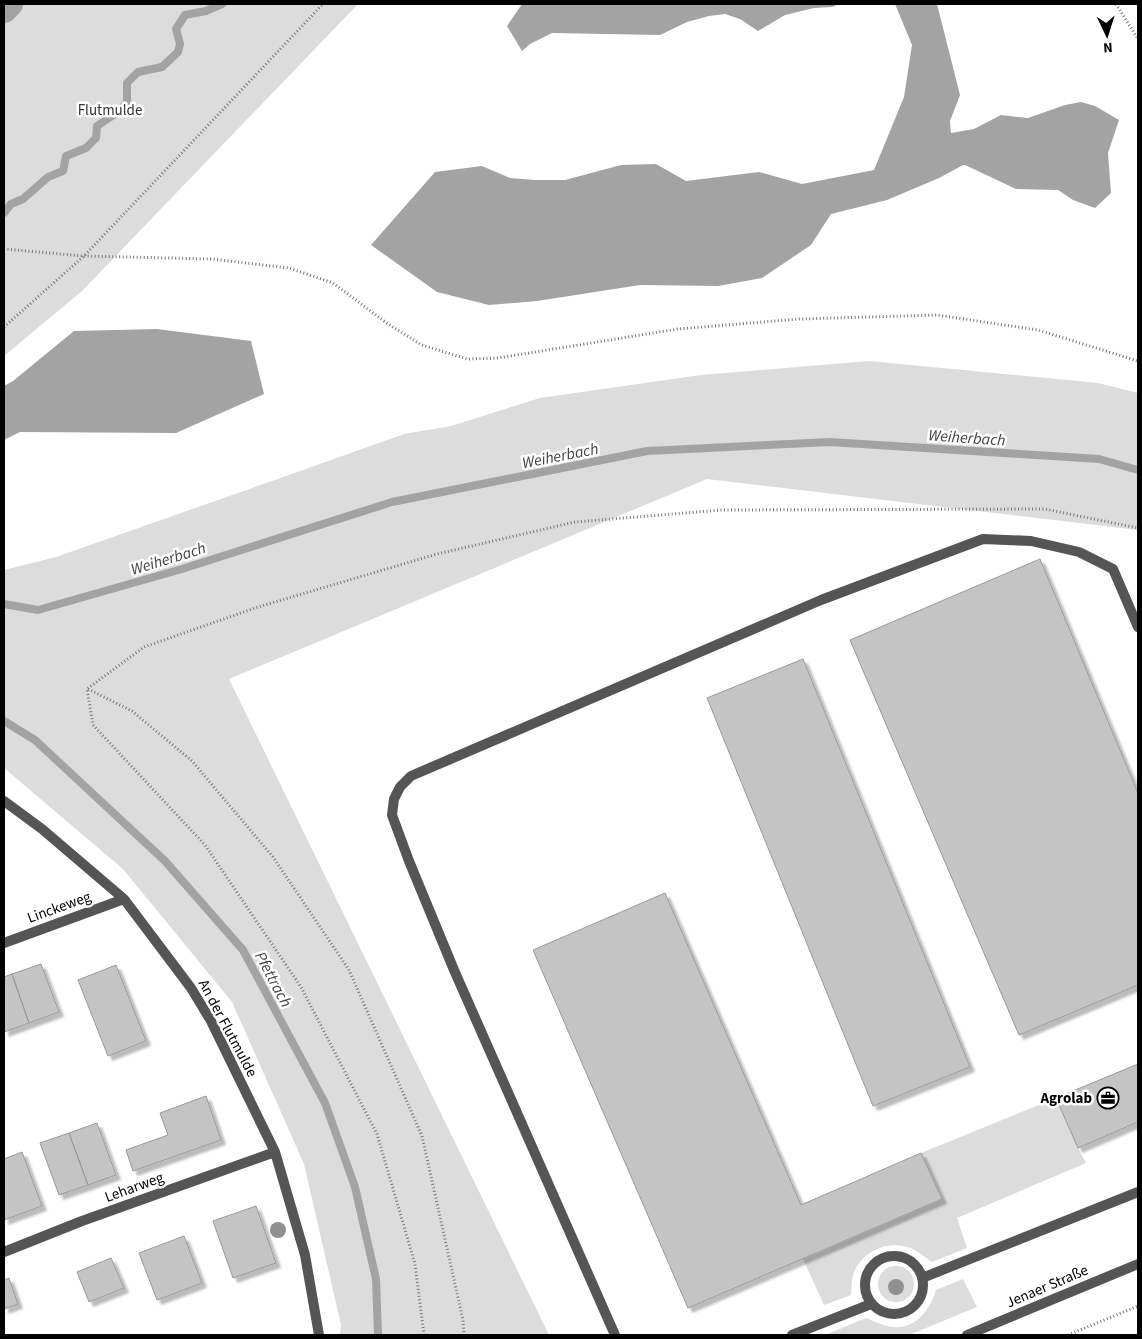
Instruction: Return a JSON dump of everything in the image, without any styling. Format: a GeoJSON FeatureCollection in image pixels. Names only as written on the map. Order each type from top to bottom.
{"type":"FeatureCollection","features":[{"type":"Feature","properties":{"kind":"street"},"geometry":{"type":"LineString","coordinates":[[615,1335],[491,1054],[409,861],[392,815],[394,799],[400,787],[411,776],[821,600],[983,539],[1031,541],[1079,552],[1113,569],[1138,627]]}},
{"type":"Feature","properties":{"kind":"street","name":"An der Flutmulde"},"geometry":{"type":"LineString","coordinates":[[4,801],[42,829],[124,899],[191,988],[211,1021],[275,1152],[305,1255],[319,1335]]}},
{"type":"Feature","properties":{"kind":"street","name":"Linckeweg"},"geometry":{"type":"LineString","coordinates":[[4,943],[124,899]]}},
{"type":"Feature","properties":{"kind":"street","name":"Leharweg"},"geometry":{"type":"LineString","coordinates":[[4,1252],[82,1221],[275,1152]]}},
{"type":"Feature","properties":{"kind":"street"},"geometry":{"type":"LineString","coordinates":[[922,1278],[1138,1192]]}},
{"type":"Feature","properties":{"kind":"street"},"geometry":{"type":"LineString","coordinates":[[895,1256],[912,1262],[919,1269],[923,1288],[921,1298],[915,1306],[897,1314],[888,1314],[878,1310],[871,1304],[864,1286],[870,1268],[877,1261],[885,1257],[895,1256]]}},
{"type":"Feature","properties":{"kind":"street","name":"Jenaer Straße"},"geometry":{"type":"LineString","coordinates":[[967,1335],[983,1332],[1138,1264]]}},
{"type":"Feature","properties":{"kind":"street"},"geometry":{"type":"LineString","coordinates":[[792,1335],[871,1304]]}},
{"type":"Feature","properties":{"kind":"path"},"geometry":{"type":"LineString","coordinates":[[4,327],[84,256],[323,4]]}},
{"type":"Feature","properties":{"kind":"path"},"geometry":{"type":"LineString","coordinates":[[1116,4],[1138,39]]}},
{"type":"Feature","properties":{"kind":"path"},"geometry":{"type":"LineString","coordinates":[[4,250],[84,256],[212,259],[289,268],[333,284],[388,324],[422,345],[467,359],[498,358],[678,329],[799,319],[937,315],[1038,330],[1138,361]]}},
{"type":"Feature","properties":{"kind":"path"},"geometry":{"type":"LineString","coordinates":[[88,689],[132,710],[192,761],[273,857],[349,970],[422,1136],[463,1320],[464,1335]]}},
{"type":"Feature","properties":{"kind":"path"},"geometry":{"type":"LineString","coordinates":[[1068,1335],[1138,1306]]}},
{"type":"Feature","properties":{"kind":"green space","name":"Flutmulde"},"geometry":{"type":"Polygon","coordinates":[[[4,4],[358,4],[82,291],[4,356],[4,4]]]}},
{"type":"Feature","properties":{"kind":"green space"},"geometry":{"type":"Polygon","coordinates":[[[869,361],[1098,383],[1138,393],[1138,530],[707,479],[229,679],[549,1335],[340,1335],[341,1325],[304,1164],[232,1002],[123,869],[4,768],[4,570],[56,557],[404,434],[451,426],[540,398],[701,375],[869,361]]]}},
{"type":"Feature","properties":{"kind":"green space"},"geometry":{"type":"Polygon","coordinates":[[[1056,1098],[1086,1163],[957,1218],[967,1248],[932,1262],[915,1250],[904,1246],[887,1246],[871,1252],[858,1264],[854,1272],[851,1295],[824,1305],[803,1259],[942,1199],[921,1153],[1056,1098]]]}},
{"type":"Feature","properties":{"kind":"green space"},"geometry":{"type":"Polygon","coordinates":[[[896,1266],[909,1271],[914,1284],[909,1297],[896,1302],[883,1297],[878,1284],[883,1271],[896,1266]]]}},
{"type":"Feature","properties":{"kind":"green space"},"geometry":{"type":"Polygon","coordinates":[[[963,1279],[977,1307],[909,1335],[825,1335],[866,1318],[882,1325],[900,1327],[908,1325],[926,1311],[936,1290],[963,1279]]]}},
{"type":"Feature","properties":{"kind":"shaded area"},"geometry":{"type":"Polygon","coordinates":[[[522,4],[839,4],[832,7],[814,8],[785,15],[758,31],[740,19],[725,14],[687,22],[660,35],[552,33],[530,44],[522,51],[507,26],[522,4]]]}},
{"type":"Feature","properties":{"kind":"shaded area"},"geometry":{"type":"Polygon","coordinates":[[[895,4],[937,4],[960,95],[950,121],[951,133],[974,129],[1001,115],[1028,118],[1065,105],[1081,102],[1095,106],[1119,120],[1108,153],[1111,193],[1095,208],[1073,200],[1058,190],[1016,189],[963,165],[939,178],[887,200],[831,214],[811,245],[762,278],[718,286],[640,285],[537,301],[489,305],[437,292],[371,245],[435,172],[482,166],[510,178],[565,180],[621,165],[656,164],[686,181],[759,172],[802,184],[874,170],[904,97],[912,45],[895,4]]]}},
{"type":"Feature","properties":{"kind":"shaded area"},"geometry":{"type":"Polygon","coordinates":[[[157,329],[251,341],[264,394],[176,433],[20,432],[4,440],[4,386],[13,381],[74,331],[157,329]]]}},
{"type":"Feature","properties":{"kind":"building"},"geometry":{"type":"Polygon","coordinates":[[[1040,559],[1138,793],[1138,985],[1019,1035],[850,640],[1040,559]]]}},
{"type":"Feature","properties":{"kind":"building"},"geometry":{"type":"Polygon","coordinates":[[[803,659],[970,1067],[873,1106],[707,698],[803,659]]]}},
{"type":"Feature","properties":{"kind":"building"},"geometry":{"type":"Polygon","coordinates":[[[665,893],[801,1205],[921,1153],[942,1199],[688,1308],[533,950],[665,893]]]}},
{"type":"Feature","properties":{"kind":"building"},"geometry":{"type":"Polygon","coordinates":[[[41,964],[59,1012],[29,1023],[12,974],[41,964]]]}},
{"type":"Feature","properties":{"kind":"building"},"geometry":{"type":"Polygon","coordinates":[[[116,965],[146,1041],[108,1056],[78,980],[116,965]]]}},
{"type":"Feature","properties":{"kind":"building"},"geometry":{"type":"Polygon","coordinates":[[[12,974],[29,1023],[4,1032],[4,977],[12,974]]]}},
{"type":"Feature","properties":{"kind":"building"},"geometry":{"type":"Polygon","coordinates":[[[1138,1064],[1138,1122],[1078,1148],[1056,1098],[1138,1064]]]}},
{"type":"Feature","properties":{"kind":"building"},"geometry":{"type":"Polygon","coordinates":[[[206,1096],[221,1140],[133,1171],[126,1150],[168,1135],[160,1113],[206,1096]]]}},
{"type":"Feature","properties":{"kind":"building"},"geometry":{"type":"Polygon","coordinates":[[[97,1123],[116,1175],[88,1185],[69,1133],[97,1123]]]}},
{"type":"Feature","properties":{"kind":"building"},"geometry":{"type":"Polygon","coordinates":[[[69,1133],[88,1185],[59,1195],[40,1143],[69,1133]]]}},
{"type":"Feature","properties":{"kind":"building"},"geometry":{"type":"Polygon","coordinates":[[[22,1152],[42,1206],[4,1220],[4,1159],[22,1152]]]}},
{"type":"Feature","properties":{"kind":"building"},"geometry":{"type":"Polygon","coordinates":[[[256,1206],[276,1263],[233,1278],[213,1221],[256,1206]]]}},
{"type":"Feature","properties":{"kind":"building"},"geometry":{"type":"Polygon","coordinates":[[[184,1236],[202,1283],[157,1300],[139,1253],[184,1236]]]}},
{"type":"Feature","properties":{"kind":"building"},"geometry":{"type":"Polygon","coordinates":[[[111,1258],[124,1288],[89,1302],[77,1272],[111,1258]]]}},
{"type":"Feature","properties":{"kind":"building"},"geometry":{"type":"Polygon","coordinates":[[[9,1278],[18,1304],[4,1309],[4,1280],[9,1278]]]}},
{"type":"Feature","properties":{"kind":"waterway","name":"Flutmulde"},"geometry":{"type":"LineString","coordinates":[[4,10],[10,4]]}},
{"type":"Feature","properties":{"kind":"waterway"},"geometry":{"type":"LineString","coordinates":[[4,213],[11,204],[23,199],[48,177],[63,171],[66,156],[86,148],[96,138],[97,126],[118,112],[127,102],[127,83],[138,72],[162,67],[178,52],[180,44],[176,29],[185,15],[206,11],[222,4]]}},
{"type":"Feature","properties":{"kind":"waterway","name":"Weiherbach"},"geometry":{"type":"LineString","coordinates":[[4,604],[38,610],[182,569],[392,502],[647,451],[830,442],[1099,459],[1138,470]]}},
{"type":"Feature","properties":{"kind":"waterway","name":"Pfettrach"},"geometry":{"type":"LineString","coordinates":[[4,721],[35,740],[165,861],[243,950],[325,1103],[355,1187],[376,1279],[378,1335]]}},
{"type":"Feature","properties":{"kind":"place","name":"Agrolab"},"geometry":{"type":"Point","coordinates":[1108,1098]}}]}
